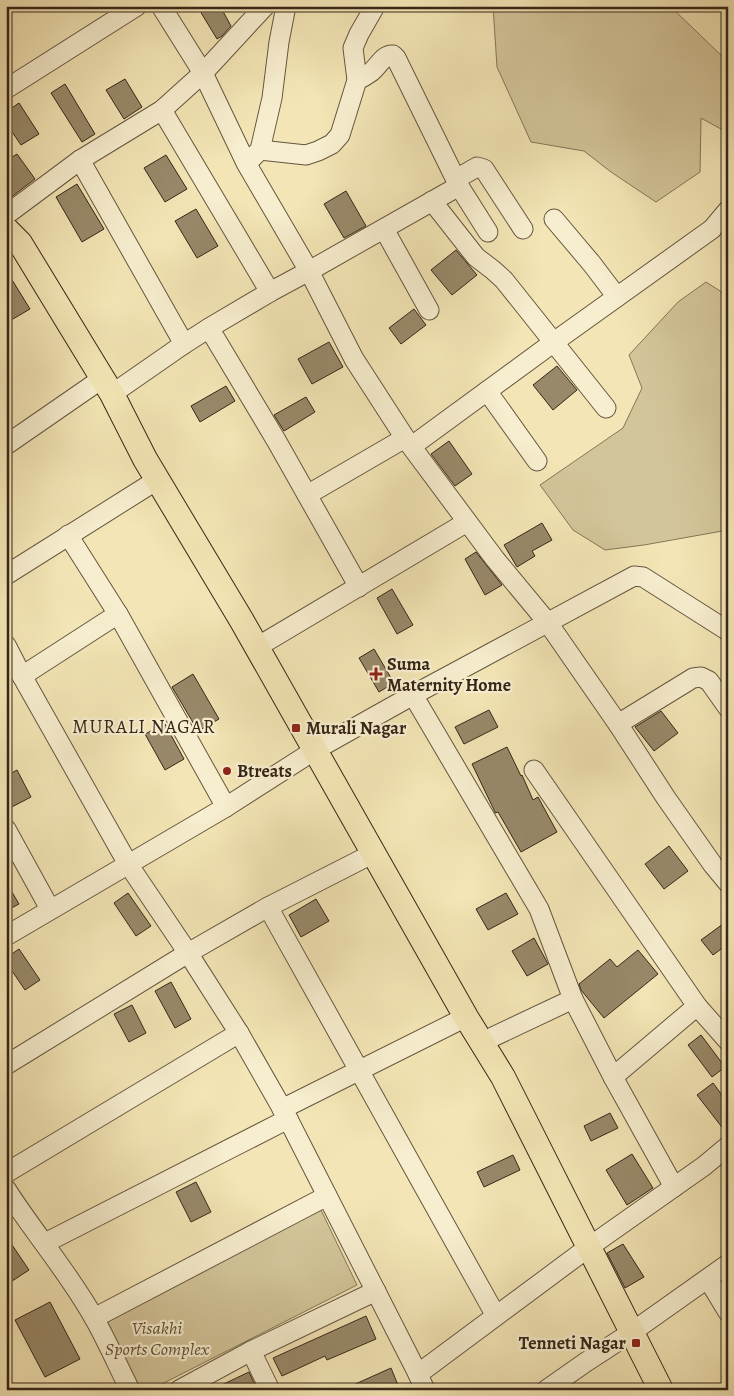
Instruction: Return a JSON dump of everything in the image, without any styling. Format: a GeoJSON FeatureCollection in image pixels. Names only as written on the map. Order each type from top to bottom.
{"type":"FeatureCollection","features":[{"type":"Feature","properties":{"kind":"main road"},"geometry":{"type":"LineString","coordinates":[[6,229],[20,243],[108,386],[157,480],[257,647],[466,1017],[503,1077],[661,1390]]}},
{"type":"Feature","properties":{"kind":"street"},"geometry":{"type":"LineString","coordinates":[[6,89],[137,6]]}},
{"type":"Feature","properties":{"kind":"street"},"geometry":{"type":"LineString","coordinates":[[161,6],[203,73],[246,163],[309,271],[354,359],[409,442],[467,522],[548,623],[618,724],[666,798],[728,883]]}},
{"type":"Feature","properties":{"kind":"street"},"geometry":{"type":"LineString","coordinates":[[6,215],[80,160],[162,110],[203,73],[265,6]]}},
{"type":"Feature","properties":{"kind":"street"},"geometry":{"type":"LineString","coordinates":[[246,163],[260,150],[272,98],[279,42],[286,6]]}},
{"type":"Feature","properties":{"kind":"street"},"geometry":{"type":"LineString","coordinates":[[260,150],[306,155],[332,144],[340,135],[357,80],[353,48],[358,34],[375,6]]}},
{"type":"Feature","properties":{"kind":"street"},"geometry":{"type":"LineString","coordinates":[[357,80],[371,72],[386,56],[393,54],[458,182],[488,232]]}},
{"type":"Feature","properties":{"kind":"street"},"geometry":{"type":"LineString","coordinates":[[162,110],[270,292]]}},
{"type":"Feature","properties":{"kind":"street"},"geometry":{"type":"LineString","coordinates":[[80,160],[184,344]]}},
{"type":"Feature","properties":{"kind":"street"},"geometry":{"type":"LineString","coordinates":[[6,445],[184,344],[270,292],[432,201],[477,167],[484,169],[523,229]]}},
{"type":"Feature","properties":{"kind":"street"},"geometry":{"type":"LineString","coordinates":[[432,201],[476,258],[494,270],[504,280],[606,408]]}},
{"type":"Feature","properties":{"kind":"street"},"geometry":{"type":"LineString","coordinates":[[307,495],[409,442],[487,391],[712,229],[728,210]]}},
{"type":"Feature","properties":{"kind":"street"},"geometry":{"type":"LineString","coordinates":[[554,219],[617,297]]}},
{"type":"Feature","properties":{"kind":"street"},"geometry":{"type":"LineString","coordinates":[[384,229],[429,310]]}},
{"type":"Feature","properties":{"kind":"street"},"geometry":{"type":"LineString","coordinates":[[209,328],[276,440],[359,587]]}},
{"type":"Feature","properties":{"kind":"street"},"geometry":{"type":"LineString","coordinates":[[487,391],[536,462]]}},
{"type":"Feature","properties":{"kind":"street"},"geometry":{"type":"LineString","coordinates":[[6,575],[157,480]]}},
{"type":"Feature","properties":{"kind":"street"},"geometry":{"type":"LineString","coordinates":[[257,647],[467,522]]}},
{"type":"Feature","properties":{"kind":"street"},"geometry":{"type":"LineString","coordinates":[[68,535],[118,614],[226,807]]}},
{"type":"Feature","properties":{"kind":"street"},"geometry":{"type":"LineString","coordinates":[[6,936],[226,807],[316,750],[413,695],[634,576],[643,577],[728,630]]}},
{"type":"Feature","properties":{"kind":"street"},"geometry":{"type":"LineString","coordinates":[[22,676],[118,614]]}},
{"type":"Feature","properties":{"kind":"street"},"geometry":{"type":"LineString","coordinates":[[6,645],[128,864],[239,1033],[285,1114],[422,1382],[496,1316],[704,1166],[728,1146]]}},
{"type":"Feature","properties":{"kind":"street"},"geometry":{"type":"LineString","coordinates":[[618,724],[693,678],[701,677],[709,681],[728,708]]}},
{"type":"Feature","properties":{"kind":"street"},"geometry":{"type":"LineString","coordinates":[[413,695],[539,909],[573,999],[613,1077],[674,1187]]}},
{"type":"Feature","properties":{"kind":"street"},"geometry":{"type":"LineString","coordinates":[[534,770],[697,1006],[728,1041]]}},
{"type":"Feature","properties":{"kind":"street"},"geometry":{"type":"LineString","coordinates":[[6,829],[50,909]]}},
{"type":"Feature","properties":{"kind":"street"},"geometry":{"type":"LineString","coordinates":[[6,1065],[188,953],[268,907],[374,853]]}},
{"type":"Feature","properties":{"kind":"street"},"geometry":{"type":"LineString","coordinates":[[268,907],[496,1316]]}},
{"type":"Feature","properties":{"kind":"street"},"geometry":{"type":"LineString","coordinates":[[482,1042],[573,999]]}},
{"type":"Feature","properties":{"kind":"street"},"geometry":{"type":"LineString","coordinates":[[613,1077],[697,1006]]}},
{"type":"Feature","properties":{"kind":"street"},"geometry":{"type":"LineString","coordinates":[[45,1243],[285,1114],[359,1070],[466,1017]]}},
{"type":"Feature","properties":{"kind":"street"},"geometry":{"type":"LineString","coordinates":[[6,1172],[239,1033]]}},
{"type":"Feature","properties":{"kind":"street"},"geometry":{"type":"LineString","coordinates":[[6,1189],[45,1243],[94,1318],[130,1390]]}},
{"type":"Feature","properties":{"kind":"street"},"geometry":{"type":"LineString","coordinates":[[94,1318],[327,1196]]}},
{"type":"Feature","properties":{"kind":"street"},"geometry":{"type":"LineString","coordinates":[[555,1387],[728,1264]]}},
{"type":"Feature","properties":{"kind":"street"},"geometry":{"type":"LineString","coordinates":[[708,1279],[728,1312]]}},
{"type":"Feature","properties":{"kind":"street"},"geometry":{"type":"LineString","coordinates":[[179,1390],[251,1351],[376,1291]]}},
{"type":"Feature","properties":{"kind":"street"},"geometry":{"type":"LineString","coordinates":[[251,1351],[270,1390]]}},
{"type":"Feature","properties":{"kind":"green space"},"geometry":{"type":"Polygon","coordinates":[[[493,6],[670,6],[726,60],[728,59],[728,133],[701,118],[700,172],[656,202],[611,172],[584,151],[531,142],[497,67],[493,6]]]}},
{"type":"Feature","properties":{"kind":"green space"},"geometry":{"type":"Polygon","coordinates":[[[706,282],[728,296],[728,530],[605,550],[573,530],[540,485],[623,428],[642,388],[629,355],[678,302],[706,282]]]}},
{"type":"Feature","properties":{"kind":"green space","name":"Visakhi Sports Complex"},"geometry":{"type":"Polygon","coordinates":[[[321,1210],[357,1285],[150,1390],[132,1390],[94,1320],[321,1210]]]}},
{"type":"Feature","properties":{"kind":"building"},"geometry":{"type":"Polygon","coordinates":[[[208,6],[220,6],[231,26],[217,39],[200,11],[208,6]]]}},
{"type":"Feature","properties":{"kind":"building"},"geometry":{"type":"Polygon","coordinates":[[[125,79],[142,107],[124,119],[106,90],[125,79]]]}},
{"type":"Feature","properties":{"kind":"building"},"geometry":{"type":"Polygon","coordinates":[[[65,84],[95,134],[82,142],[51,93],[65,84]]]}},
{"type":"Feature","properties":{"kind":"building"},"geometry":{"type":"Polygon","coordinates":[[[19,103],[39,134],[21,145],[6,123],[6,112],[19,103]]]}},
{"type":"Feature","properties":{"kind":"building"},"geometry":{"type":"Polygon","coordinates":[[[17,154],[35,179],[10,198],[6,194],[6,161],[17,154]]]}},
{"type":"Feature","properties":{"kind":"building"},"geometry":{"type":"Polygon","coordinates":[[[166,155],[187,189],[165,202],[144,168],[166,155]]]}},
{"type":"Feature","properties":{"kind":"building"},"geometry":{"type":"Polygon","coordinates":[[[77,184],[104,229],[82,242],[56,197],[77,184]]]}},
{"type":"Feature","properties":{"kind":"building"},"geometry":{"type":"Polygon","coordinates":[[[346,191],[366,226],[344,238],[324,204],[346,191]]]}},
{"type":"Feature","properties":{"kind":"building"},"geometry":{"type":"Polygon","coordinates":[[[196,209],[218,246],[197,258],[175,221],[196,209]]]}},
{"type":"Feature","properties":{"kind":"building"},"geometry":{"type":"Polygon","coordinates":[[[456,250],[477,275],[452,295],[431,270],[456,250]]]}},
{"type":"Feature","properties":{"kind":"building"},"geometry":{"type":"Polygon","coordinates":[[[6,270],[30,309],[6,323],[6,270]]]}},
{"type":"Feature","properties":{"kind":"building"},"geometry":{"type":"Polygon","coordinates":[[[414,309],[426,325],[401,344],[389,328],[414,309]]]}},
{"type":"Feature","properties":{"kind":"building"},"geometry":{"type":"Polygon","coordinates":[[[329,342],[343,367],[312,384],[298,359],[329,342]]]}},
{"type":"Feature","properties":{"kind":"building"},"geometry":{"type":"Polygon","coordinates":[[[557,366],[577,390],[553,410],[533,385],[557,366]]]}},
{"type":"Feature","properties":{"kind":"building"},"geometry":{"type":"Polygon","coordinates":[[[226,386],[235,401],[200,422],[191,406],[226,386]]]}},
{"type":"Feature","properties":{"kind":"building"},"geometry":{"type":"Polygon","coordinates":[[[306,397],[315,412],[284,431],[274,415],[306,397]]]}},
{"type":"Feature","properties":{"kind":"building"},"geometry":{"type":"Polygon","coordinates":[[[449,441],[472,474],[455,486],[431,454],[449,441]]]}},
{"type":"Feature","properties":{"kind":"building"},"geometry":{"type":"Polygon","coordinates":[[[542,523],[552,540],[532,551],[535,556],[517,567],[504,545],[542,523]]]}},
{"type":"Feature","properties":{"kind":"building"},"geometry":{"type":"Polygon","coordinates":[[[476,552],[502,585],[485,595],[465,559],[476,552]]]}},
{"type":"Feature","properties":{"kind":"building"},"geometry":{"type":"Polygon","coordinates":[[[392,589],[413,625],[397,634],[377,598],[392,589]]]}},
{"type":"Feature","properties":{"kind":"building"},"geometry":{"type":"Polygon","coordinates":[[[374,649],[394,683],[379,692],[359,658],[374,649]]]}},
{"type":"Feature","properties":{"kind":"building"},"geometry":{"type":"Polygon","coordinates":[[[193,674],[219,719],[198,731],[172,687],[193,674]]]}},
{"type":"Feature","properties":{"kind":"building"},"geometry":{"type":"Polygon","coordinates":[[[489,710],[498,727],[464,744],[455,727],[489,710]]]}},
{"type":"Feature","properties":{"kind":"building"},"geometry":{"type":"Polygon","coordinates":[[[661,711],[678,733],[654,751],[635,727],[661,711]]]}},
{"type":"Feature","properties":{"kind":"building"},"geometry":{"type":"Polygon","coordinates":[[[165,724],[184,759],[165,770],[145,734],[165,724]]]}},
{"type":"Feature","properties":{"kind":"building"},"geometry":{"type":"Polygon","coordinates":[[[507,747],[533,800],[538,797],[557,832],[521,852],[498,812],[495,813],[472,764],[507,747]]]}},
{"type":"Feature","properties":{"kind":"building"},"geometry":{"type":"Polygon","coordinates":[[[17,770],[31,797],[6,810],[6,776],[17,770]]]}},
{"type":"Feature","properties":{"kind":"building"},"geometry":{"type":"Polygon","coordinates":[[[669,846],[688,871],[664,889],[645,864],[669,846]]]}},
{"type":"Feature","properties":{"kind":"building"},"geometry":{"type":"Polygon","coordinates":[[[6,882],[19,904],[6,911],[6,882]]]}},
{"type":"Feature","properties":{"kind":"building"},"geometry":{"type":"Polygon","coordinates":[[[128,893],[151,926],[136,936],[114,903],[128,893]]]}},
{"type":"Feature","properties":{"kind":"building"},"geometry":{"type":"Polygon","coordinates":[[[506,893],[518,914],[488,930],[476,909],[506,893]]]}},
{"type":"Feature","properties":{"kind":"building"},"geometry":{"type":"Polygon","coordinates":[[[316,899],[329,921],[301,937],[289,915],[316,899]]]}},
{"type":"Feature","properties":{"kind":"building"},"geometry":{"type":"Polygon","coordinates":[[[723,924],[728,930],[728,944],[713,955],[701,940],[723,924]]]}},
{"type":"Feature","properties":{"kind":"building"},"geometry":{"type":"Polygon","coordinates":[[[534,938],[548,964],[527,976],[512,951],[534,938]]]}},
{"type":"Feature","properties":{"kind":"building"},"geometry":{"type":"Polygon","coordinates":[[[19,949],[40,980],[25,990],[6,962],[6,958],[19,949]]]}},
{"type":"Feature","properties":{"kind":"building"},"geometry":{"type":"Polygon","coordinates":[[[638,950],[658,974],[604,1018],[581,990],[579,984],[610,959],[617,967],[638,950]]]}},
{"type":"Feature","properties":{"kind":"building"},"geometry":{"type":"Polygon","coordinates":[[[171,982],[191,1019],[175,1028],[155,991],[171,982]]]}},
{"type":"Feature","properties":{"kind":"building"},"geometry":{"type":"Polygon","coordinates":[[[132,1005],[146,1033],[129,1042],[114,1014],[132,1005]]]}},
{"type":"Feature","properties":{"kind":"building"},"geometry":{"type":"Polygon","coordinates":[[[701,1035],[725,1067],[712,1077],[688,1045],[701,1035]]]}},
{"type":"Feature","properties":{"kind":"building"},"geometry":{"type":"Polygon","coordinates":[[[713,1083],[728,1103],[728,1135],[697,1095],[713,1083]]]}},
{"type":"Feature","properties":{"kind":"building"},"geometry":{"type":"Polygon","coordinates":[[[610,1113],[618,1128],[591,1141],[584,1126],[610,1113]]]}},
{"type":"Feature","properties":{"kind":"building"},"geometry":{"type":"Polygon","coordinates":[[[632,1154],[653,1188],[627,1205],[606,1170],[632,1154]]]}},
{"type":"Feature","properties":{"kind":"building"},"geometry":{"type":"Polygon","coordinates":[[[513,1155],[520,1170],[484,1187],[477,1172],[513,1155]]]}},
{"type":"Feature","properties":{"kind":"building"},"geometry":{"type":"Polygon","coordinates":[[[196,1182],[211,1212],[191,1222],[176,1192],[196,1182]]]}},
{"type":"Feature","properties":{"kind":"building"},"geometry":{"type":"Polygon","coordinates":[[[6,1236],[29,1270],[6,1285],[6,1236]]]}},
{"type":"Feature","properties":{"kind":"building"},"geometry":{"type":"Polygon","coordinates":[[[623,1244],[644,1277],[625,1288],[607,1253],[623,1244]]]}},
{"type":"Feature","properties":{"kind":"building"},"geometry":{"type":"Polygon","coordinates":[[[50,1302],[80,1359],[45,1377],[15,1320],[50,1302]]]}},
{"type":"Feature","properties":{"kind":"building"},"geometry":{"type":"Polygon","coordinates":[[[366,1316],[376,1339],[327,1360],[325,1356],[282,1376],[273,1358],[366,1316]]]}},
{"type":"Feature","properties":{"kind":"building"},"geometry":{"type":"Polygon","coordinates":[[[391,1368],[398,1385],[387,1390],[342,1390],[391,1368]]]}},
{"type":"Feature","properties":{"kind":"building"},"geometry":{"type":"Polygon","coordinates":[[[249,1372],[257,1390],[211,1390],[249,1372]]]}},
{"type":"Feature","properties":{"kind":"place","name":"Suma Maternity Home"},"geometry":{"type":"Point","coordinates":[376,674]}},
{"type":"Feature","properties":{"kind":"place","name":"Murali Nagar"},"geometry":{"type":"Point","coordinates":[296,728]}},
{"type":"Feature","properties":{"kind":"place","name":"Btreats"},"geometry":{"type":"Point","coordinates":[227,771]}},
{"type":"Feature","properties":{"kind":"place","name":"Tenneti Nagar"},"geometry":{"type":"Point","coordinates":[636,1343]}},
{"type":"Feature","properties":{"kind":"district","name":"MURALI NAGAR"},"geometry":{"type":"Point","coordinates":[144,726]}}]}
